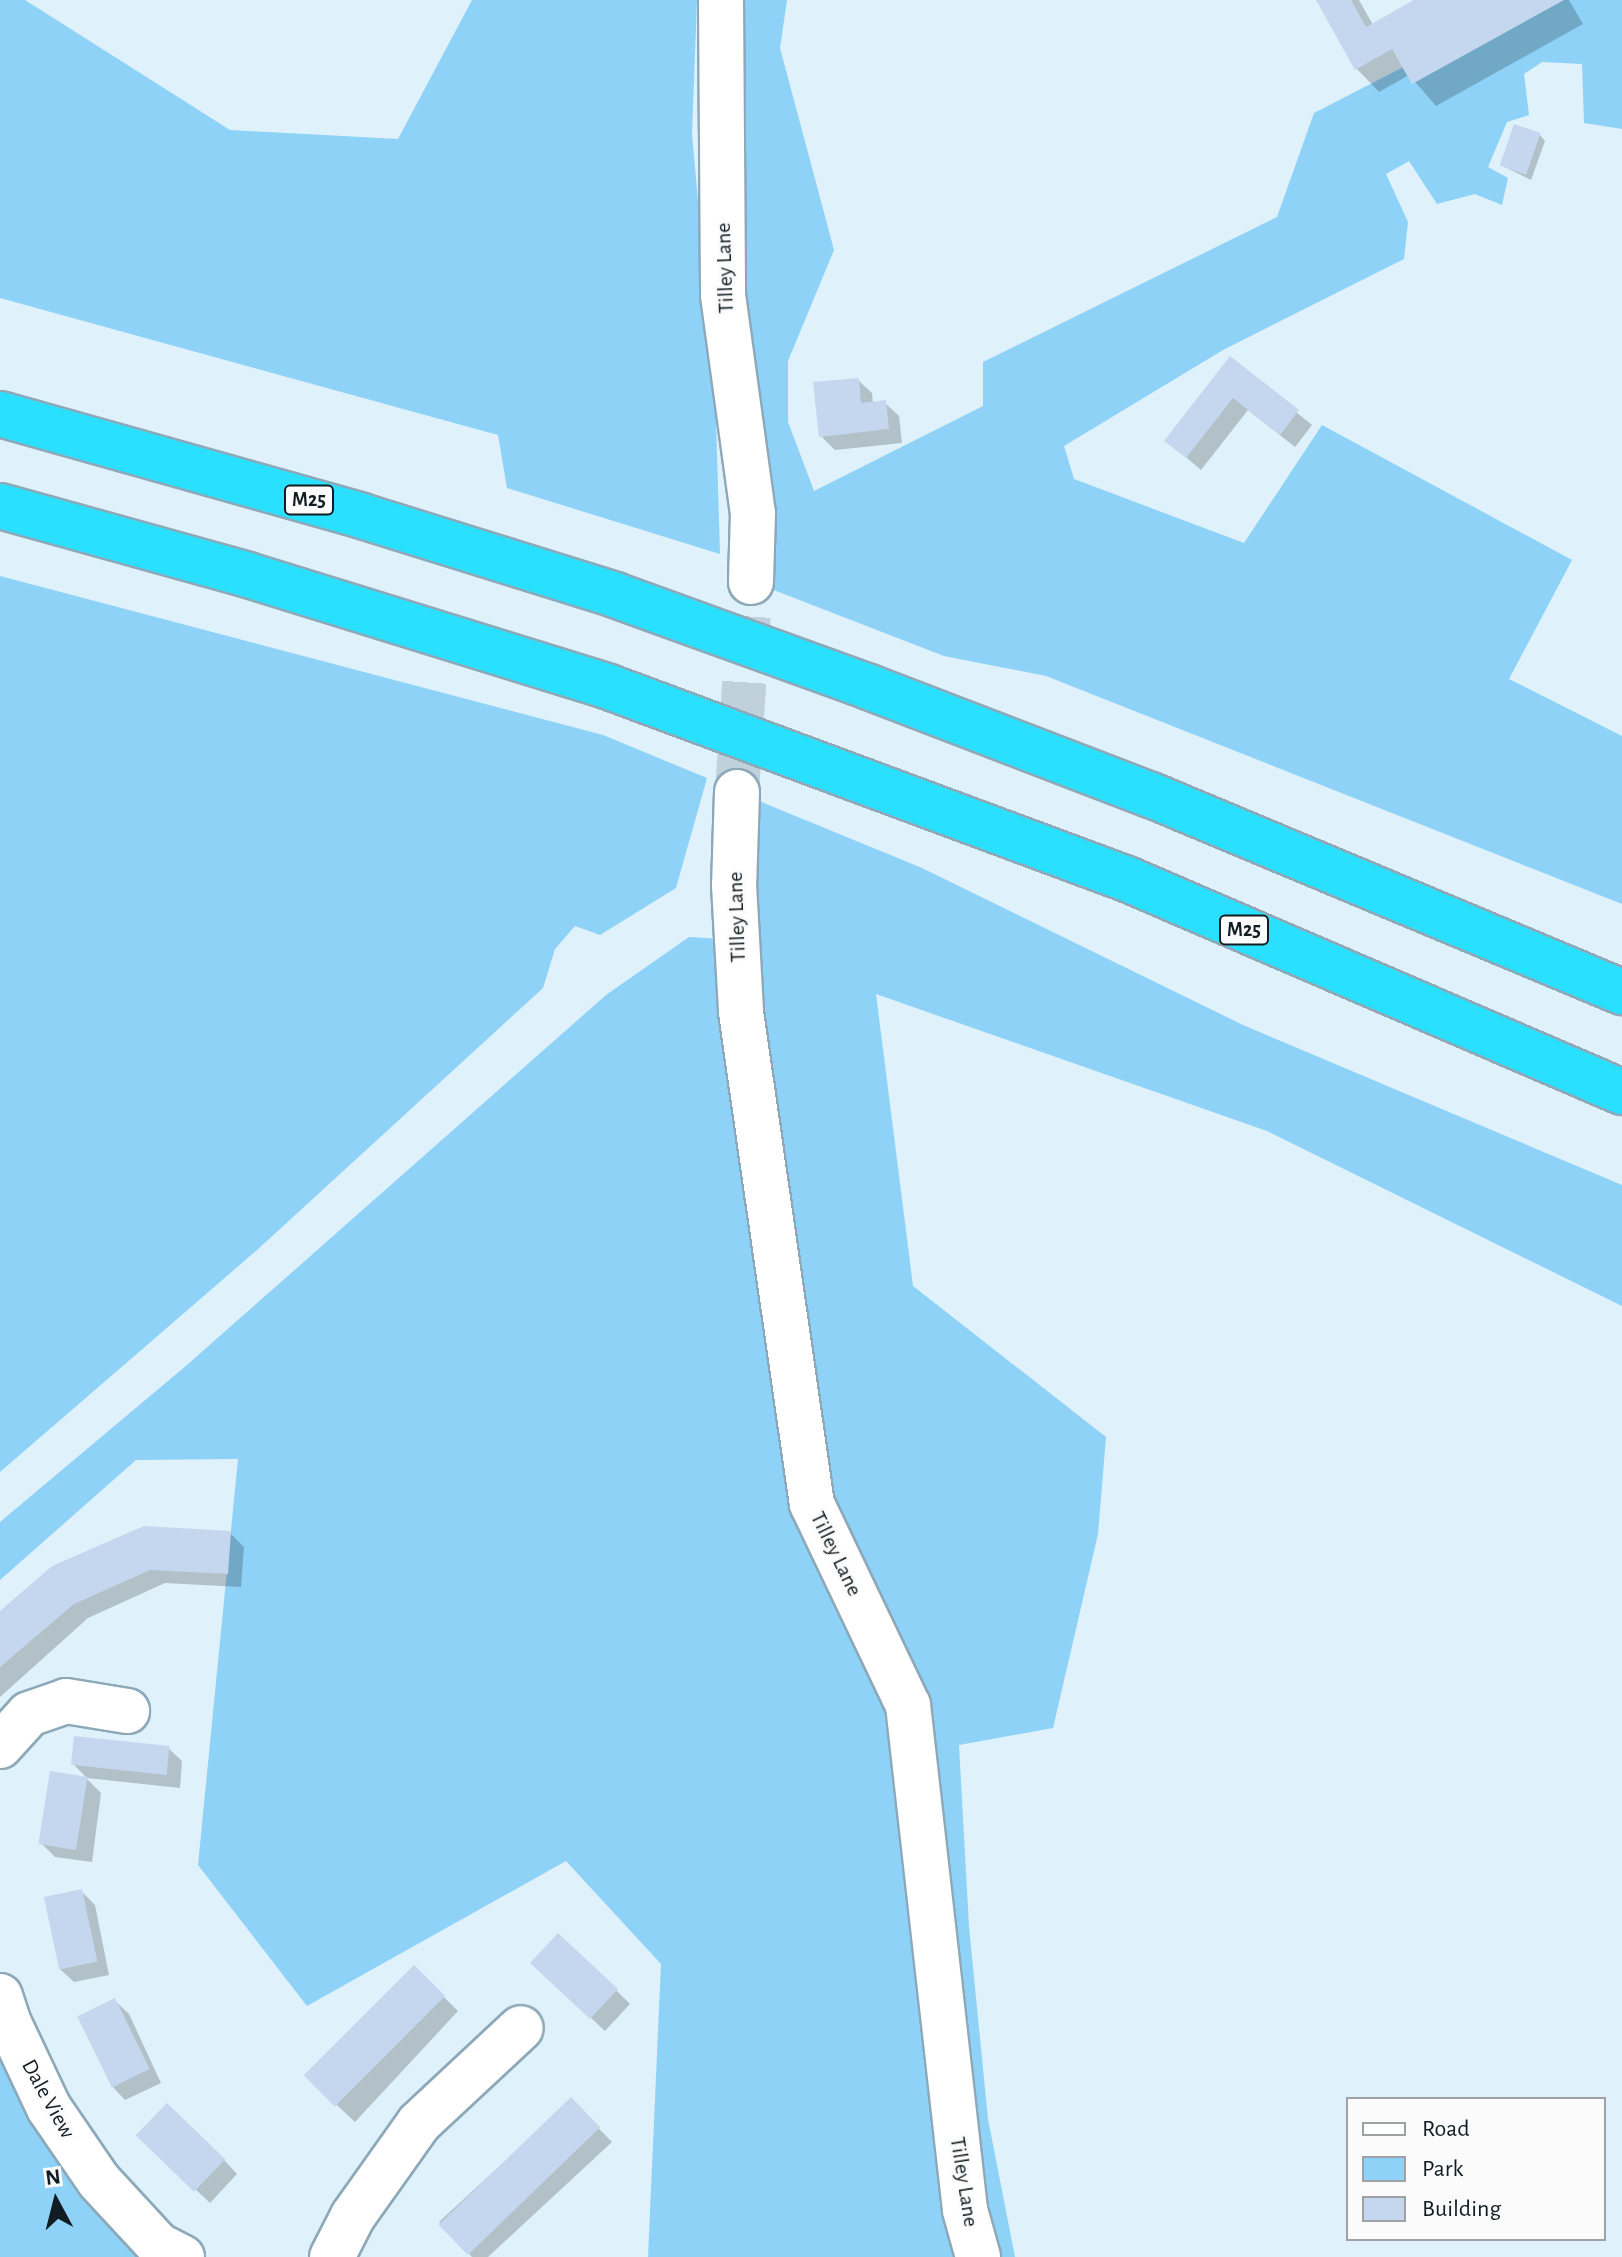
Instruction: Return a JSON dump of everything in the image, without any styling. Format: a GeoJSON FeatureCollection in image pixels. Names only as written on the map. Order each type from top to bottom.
{"type":"FeatureCollection","features":[{"type":"Feature","properties":{"kind":"highway","name":"M25"},"geometry":{"type":"LineString","coordinates":[[0,414],[362,516],[615,595],[1151,795],[1622,992]]}},
{"type":"Feature","properties":{"kind":"highway","name":"M25"},"geometry":{"type":"LineString","coordinates":[[0,506],[248,575],[609,687],[1127,879],[1622,1092]]}},
{"type":"Feature","properties":{"kind":"street","name":"Tilley Lane"},"geometry":{"type":"LineString","coordinates":[[721,0],[723,295],[753,513],[751,582]]}},
{"type":"Feature","properties":{"kind":"street","name":"Tilley Lane"},"geometry":{"type":"LineString","coordinates":[[737,792],[734,885],[741,1012],[812,1504],[908,1705],[965,2210],[978,2257]]}},
{"type":"Feature","properties":{"kind":"street"},"geometry":{"type":"LineString","coordinates":[[0,1746],[29,1714],[66,1701],[127,1711]]}},
{"type":"Feature","properties":{"kind":"street","name":"Dale View"},"geometry":{"type":"LineString","coordinates":[[3,2012],[49,2108],[99,2181],[158,2245],[182,2257]]}},
{"type":"Feature","properties":{"kind":"street"},"geometry":{"type":"LineString","coordinates":[[332,2257],[353,2216],[419,2123],[521,2028]]}},
{"type":"Feature","properties":{"kind":"green space"},"geometry":{"type":"Polygon","coordinates":[[[0,0],[25,0],[230,130],[398,139],[472,0],[697,0],[692,134],[715,388],[720,554],[507,488],[498,435],[0,298],[0,0]]]}},
{"type":"Feature","properties":{"kind":"green space"},"geometry":{"type":"Polygon","coordinates":[[[735,0],[787,0],[780,48],[834,250],[788,361],[788,422],[814,491],[983,406],[983,362],[1277,217],[1314,113],[1534,0],[1622,0],[1622,129],[1584,123],[1582,64],[1542,62],[1524,74],[1529,115],[1507,122],[1488,167],[1508,178],[1502,205],[1475,194],[1437,204],[1409,161],[1386,174],[1408,222],[1404,259],[1223,350],[1064,446],[1074,479],[1244,543],[1322,425],[1572,560],[1509,679],[1622,736],[1622,904],[1046,676],[944,656],[771,589],[742,263],[735,0]]]}},
{"type":"Feature","properties":{"kind":"green space"},"geometry":{"type":"Polygon","coordinates":[[[0,576],[603,735],[707,778],[676,888],[600,935],[575,926],[555,949],[543,988],[257,1250],[0,1472],[0,576]]]}},
{"type":"Feature","properties":{"kind":"green space"},"geometry":{"type":"Polygon","coordinates":[[[754,799],[922,868],[1243,1025],[1622,1185],[1622,1306],[1267,1131],[876,994],[913,1286],[1106,1437],[1098,1534],[1053,1728],[959,1745],[969,1927],[988,2119],[1015,2257],[648,2257],[661,1964],[566,1861],[307,2006],[198,1865],[238,1459],[136,1460],[0,1580],[0,1522],[187,1365],[606,995],[689,937],[753,941],[754,799]]]}},
{"type":"Feature","properties":{"kind":"green space"},"geometry":{"type":"Polygon","coordinates":[[[0,2049],[35,2121],[99,2217],[142,2257],[0,2257],[0,2049]]]}},
{"type":"Feature","properties":{"kind":"building"},"geometry":{"type":"Polygon","coordinates":[[[1316,0],[1351,0],[1366,27],[1414,0],[1564,0],[1412,84],[1392,49],[1355,70],[1316,0]]]}},
{"type":"Feature","properties":{"kind":"building"},"geometry":{"type":"Polygon","coordinates":[[[1514,124],[1540,133],[1526,175],[1500,166],[1514,124]]]}},
{"type":"Feature","properties":{"kind":"building"},"geometry":{"type":"Polygon","coordinates":[[[1230,356],[1299,410],[1280,435],[1233,398],[1186,458],[1164,441],[1230,356]]]}},
{"type":"Feature","properties":{"kind":"building"},"geometry":{"type":"Polygon","coordinates":[[[859,378],[861,403],[886,400],[889,429],[819,437],[813,382],[859,378]]]}},
{"type":"Feature","properties":{"kind":"building"},"geometry":{"type":"Polygon","coordinates":[[[144,1526],[231,1531],[228,1574],[150,1570],[74,1604],[0,1667],[0,1611],[52,1566],[144,1526]]]}},
{"type":"Feature","properties":{"kind":"building"},"geometry":{"type":"Polygon","coordinates":[[[74,1736],[169,1746],[166,1775],[71,1765],[74,1736]]]}},
{"type":"Feature","properties":{"kind":"building"},"geometry":{"type":"Polygon","coordinates":[[[50,1771],[88,1777],[76,1850],[38,1844],[50,1771]]]}},
{"type":"Feature","properties":{"kind":"building"},"geometry":{"type":"Polygon","coordinates":[[[82,1889],[97,1961],[59,1969],[44,1897],[82,1889]]]}},
{"type":"Feature","properties":{"kind":"building"},"geometry":{"type":"Polygon","coordinates":[[[558,1933],[618,1989],[590,2019],[530,1963],[558,1933]]]}},
{"type":"Feature","properties":{"kind":"building"},"geometry":{"type":"Polygon","coordinates":[[[414,1965],[445,1996],[335,2106],[304,2075],[414,1965]]]}},
{"type":"Feature","properties":{"kind":"building"},"geometry":{"type":"Polygon","coordinates":[[[115,1998],[150,2069],[112,2087],[77,2016],[115,1998]]]}},
{"type":"Feature","properties":{"kind":"building"},"geometry":{"type":"Polygon","coordinates":[[[571,2097],[600,2127],[468,2255],[439,2225],[571,2097]]]}},
{"type":"Feature","properties":{"kind":"building"},"geometry":{"type":"Polygon","coordinates":[[[167,2103],[225,2159],[194,2192],[136,2135],[167,2103]]]}},
{"type":"Feature","properties":{"kind":"tunnel"},"geometry":{"type":"LineString","coordinates":[[737,792],[751,582]]}}]}
